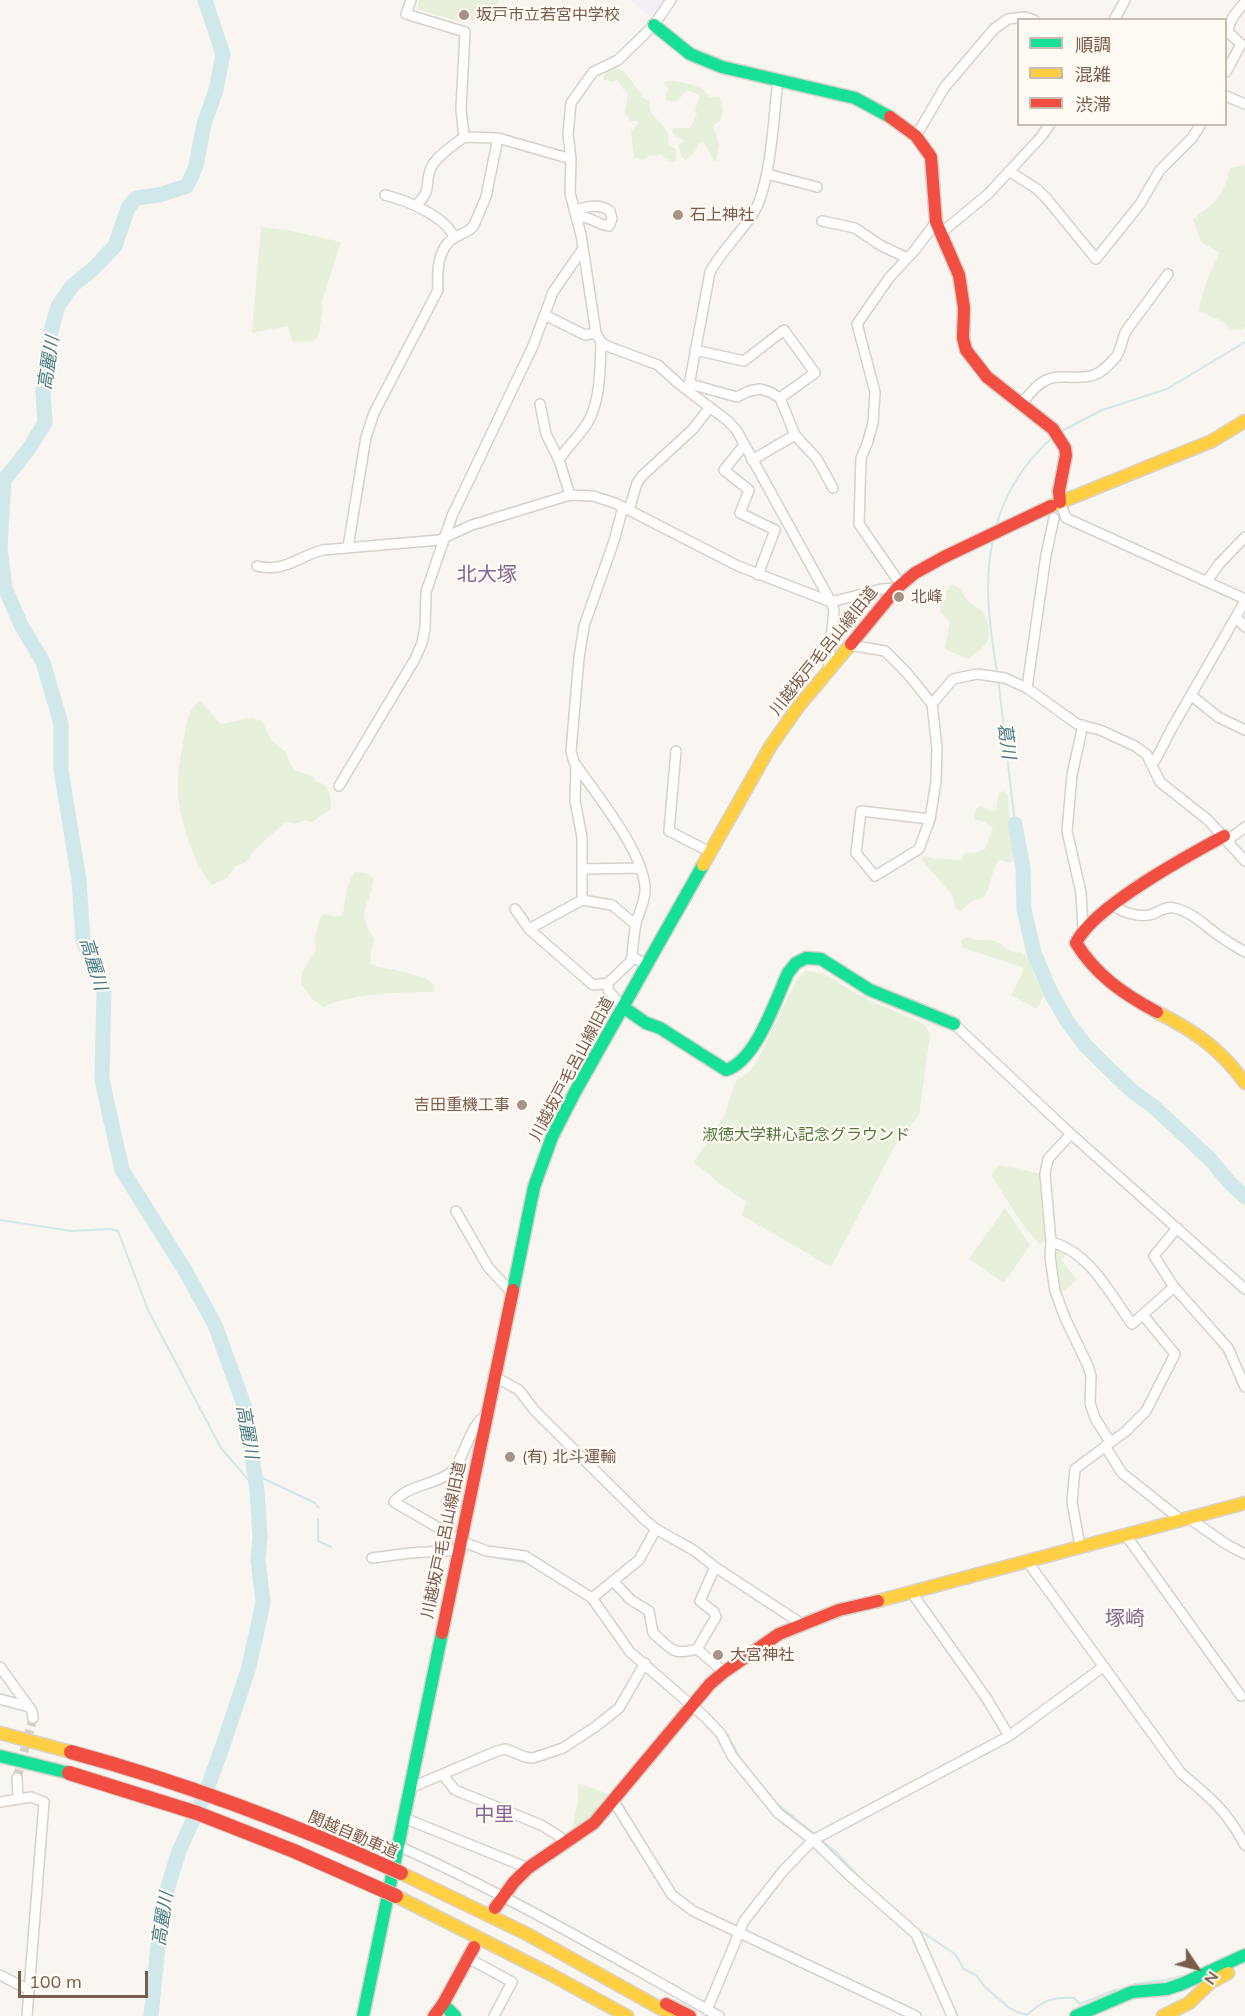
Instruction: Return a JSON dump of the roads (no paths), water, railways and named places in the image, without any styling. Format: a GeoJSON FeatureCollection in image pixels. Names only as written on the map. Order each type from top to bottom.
{"type":"FeatureCollection","features":[{"type":"Feature","properties":{"kind":"main road"},"geometry":{"type":"LineString","coordinates":[[654,25],[690,54],[723,67],[855,98],[900,123],[916,136],[931,157],[939,228],[959,274],[964,308],[963,339],[966,350],[987,377],[1055,431],[1065,448],[1066,455],[1059,491],[1060,502]]}},
{"type":"Feature","properties":{"kind":"main road","name":"川越坂戸毛呂山線旧道"},"geometry":{"type":"LineString","coordinates":[[363,2016],[532,1198],[543,1161],[562,1116],[770,747],[798,706],[899,587],[915,573],[935,561],[1060,502],[1212,441],[1245,421]]}},
{"type":"Feature","properties":{"kind":"main road"},"geometry":{"type":"LineString","coordinates":[[1225,838],[1153,876],[1113,905],[1083,931],[1076,943],[1082,955],[1098,973],[1122,993],[1203,1038],[1223,1055],[1245,1083]]}},
{"type":"Feature","properties":{"kind":"main road"},"geometry":{"type":"LineString","coordinates":[[623,1007],[726,1070],[743,1061],[754,1047],[788,973],[796,963],[806,958],[820,959],[870,990],[954,1024]]}},
{"type":"Feature","properties":{"kind":"main road"},"geometry":{"type":"LineString","coordinates":[[499,1902],[528,1868],[565,1845],[594,1823],[693,1703],[724,1672],[779,1634],[839,1610],[912,1593],[1184,1518],[1242,1506]]}},
{"type":"Feature","properties":{"kind":"main road","name":"関越自動車道"},"geometry":{"type":"LineString","coordinates":[[0,1733],[125,1766],[237,1804],[360,1854],[527,1934],[674,2016]]}},
{"type":"Feature","properties":{"kind":"main road"},"geometry":{"type":"LineString","coordinates":[[0,1756],[69,1773],[197,1813],[294,1851],[396,1896],[512,1953],[627,2016]]}},
{"type":"Feature","properties":{"kind":"main road"},"geometry":{"type":"LineString","coordinates":[[434,2016],[471,1952]]}},
{"type":"Feature","properties":{"kind":"main road"},"geometry":{"type":"LineString","coordinates":[[1076,2016],[1132,1992],[1167,1989],[1182,1984],[1245,1955]]}},
{"type":"Feature","properties":{"kind":"main road"},"geometry":{"type":"LineString","coordinates":[[1162,2016],[1190,2003],[1217,1978],[1245,1965]]}},
{"type":"Feature","properties":{"kind":"main road"},"geometry":{"type":"LineString","coordinates":[[621,1986],[641,1991],[690,2016]]}},
{"type":"Feature","properties":{"kind":"main road"},"geometry":{"type":"LineString","coordinates":[[443,2004],[455,2016]]}},
{"type":"Feature","properties":{"kind":"street"},"geometry":{"type":"LineString","coordinates":[[411,0],[406,14],[465,32],[461,109],[465,137]]}},
{"type":"Feature","properties":{"kind":"street"},"geometry":{"type":"LineString","coordinates":[[559,460],[589,421],[600,372],[598,338],[576,214],[570,193],[571,159],[568,134],[571,103],[593,72],[618,60],[654,25],[671,0]]}},
{"type":"Feature","properties":{"kind":"street"},"geometry":{"type":"LineString","coordinates":[[1115,18],[1125,0]]}},
{"type":"Feature","properties":{"kind":"street"},"geometry":{"type":"LineString","coordinates":[[1227,70],[1241,44],[1228,32],[1228,25],[1245,2]]}},
{"type":"Feature","properties":{"kind":"street"},"geometry":{"type":"LineString","coordinates":[[916,136],[944,88],[994,29],[1008,19],[1028,18]]}},
{"type":"Feature","properties":{"kind":"street"},"geometry":{"type":"LineString","coordinates":[[689,387],[710,272],[720,255],[756,210],[767,174],[778,79]]}},
{"type":"Feature","properties":{"kind":"street"},"geometry":{"type":"LineString","coordinates":[[1227,96],[1245,104]]}},
{"type":"Feature","properties":{"kind":"street"},"geometry":{"type":"LineString","coordinates":[[258,566],[268,569],[290,565],[314,552],[348,547],[444,539],[472,525],[570,495],[603,499],[626,508],[758,575],[812,593],[831,602],[899,587],[859,524],[861,458],[873,423],[875,392],[857,324],[889,278],[907,258],[939,228],[988,194],[1049,126]]}},
{"type":"Feature","properties":{"kind":"street"},"geometry":{"type":"LineString","coordinates":[[1009,171],[1037,189],[1047,199],[1096,259],[1140,204],[1160,170],[1192,138],[1200,126]]}},
{"type":"Feature","properties":{"kind":"street"},"geometry":{"type":"LineString","coordinates":[[416,205],[427,194],[433,164],[465,137],[498,138],[571,159]]}},
{"type":"Feature","properties":{"kind":"street"},"geometry":{"type":"LineString","coordinates":[[348,547],[366,436],[374,413],[437,293],[437,270],[446,244],[454,237],[471,230],[478,216],[486,197],[498,138]]}},
{"type":"Feature","properties":{"kind":"street"},"geometry":{"type":"LineString","coordinates":[[767,174],[817,187]]}},
{"type":"Feature","properties":{"kind":"street"},"geometry":{"type":"LineString","coordinates":[[385,195],[416,205],[449,229],[454,237]]}},
{"type":"Feature","properties":{"kind":"street"},"geometry":{"type":"LineString","coordinates":[[822,221],[861,231],[880,245],[907,258]]}},
{"type":"Feature","properties":{"kind":"street"},"geometry":{"type":"LineString","coordinates":[[339,786],[405,678],[422,643],[425,628],[426,592],[452,516],[532,346],[553,292],[582,250]]}},
{"type":"Feature","properties":{"kind":"street"},"geometry":{"type":"LineString","coordinates":[[1021,404],[1036,387],[1047,379],[1093,377],[1102,371],[1121,350],[1121,340],[1126,331],[1168,274]]}},
{"type":"Feature","properties":{"kind":"street"},"geometry":{"type":"LineString","coordinates":[[544,315],[585,335],[598,338],[607,346],[658,365],[689,387],[737,431],[834,609],[828,670]]}},
{"type":"Feature","properties":{"kind":"street"},"geometry":{"type":"LineString","coordinates":[[695,350],[744,361],[784,330],[815,373],[780,398]]}},
{"type":"Feature","properties":{"kind":"street"},"geometry":{"type":"LineString","coordinates":[[689,387],[737,397],[760,389],[780,398],[795,435],[817,459],[832,489]]}},
{"type":"Feature","properties":{"kind":"street"},"geometry":{"type":"LineString","coordinates":[[540,404],[546,434],[559,460],[570,495]]}},
{"type":"Feature","properties":{"kind":"street"},"geometry":{"type":"LineString","coordinates":[[516,909],[529,929],[593,985],[608,983],[630,962],[645,891],[640,868],[622,832],[576,765],[571,751],[579,658],[584,626],[637,483],[693,429],[710,407]]}},
{"type":"Feature","properties":{"kind":"street"},"geometry":{"type":"LineString","coordinates":[[752,460],[795,435]]}},
{"type":"Feature","properties":{"kind":"street"},"geometry":{"type":"LineString","coordinates":[[744,445],[724,470],[749,490],[740,513],[775,530],[758,575]]}},
{"type":"Feature","properties":{"kind":"street"},"geometry":{"type":"LineString","coordinates":[[1060,502],[1066,518],[1245,600],[1156,759],[1151,764]]}},
{"type":"Feature","properties":{"kind":"street"},"geometry":{"type":"LineString","coordinates":[[1027,688],[1046,555],[1054,518]]}},
{"type":"Feature","properties":{"kind":"street"},"geometry":{"type":"LineString","coordinates":[[1207,582],[1220,563],[1245,537]]}},
{"type":"Feature","properties":{"kind":"street"},"geometry":{"type":"LineString","coordinates":[[1236,617],[1245,627]]}},
{"type":"Feature","properties":{"kind":"street"},"geometry":{"type":"LineString","coordinates":[[849,645],[885,651],[908,673],[932,704],[937,748],[936,782],[930,819],[920,849],[875,876],[856,853],[861,810],[930,819]]}},
{"type":"Feature","properties":{"kind":"street"},"geometry":{"type":"LineString","coordinates":[[932,704],[953,679],[977,674],[1005,678],[1027,688],[1077,724],[1100,730],[1135,746],[1146,755],[1160,783],[1208,820],[1245,861]]}},
{"type":"Feature","properties":{"kind":"street"},"geometry":{"type":"LineString","coordinates":[[1191,695],[1218,717],[1245,730]]}},
{"type":"Feature","properties":{"kind":"street"},"geometry":{"type":"LineString","coordinates":[[1083,725],[1072,775],[1067,831],[1081,893],[1083,931]]}},
{"type":"Feature","properties":{"kind":"street"},"geometry":{"type":"LineString","coordinates":[[676,751],[669,831],[710,852]]}},
{"type":"Feature","properties":{"kind":"street"},"geometry":{"type":"LineString","coordinates":[[576,765],[575,801],[582,837],[582,900]]}},
{"type":"Feature","properties":{"kind":"street"},"geometry":{"type":"LineString","coordinates":[[1225,838],[1245,827]]}},
{"type":"Feature","properties":{"kind":"street"},"geometry":{"type":"LineString","coordinates":[[582,869],[640,868]]}},
{"type":"Feature","properties":{"kind":"street"},"geometry":{"type":"LineString","coordinates":[[529,929],[582,900],[612,904],[636,925]]}},
{"type":"Feature","properties":{"kind":"street"},"geometry":{"type":"LineString","coordinates":[[1113,905],[1121,911],[1143,916],[1173,907],[1187,912],[1245,952]]}},
{"type":"Feature","properties":{"kind":"street"},"geometry":{"type":"LineString","coordinates":[[632,956],[646,966]]}},
{"type":"Feature","properties":{"kind":"street"},"geometry":{"type":"LineString","coordinates":[[608,983],[608,990],[623,1007]]}},
{"type":"Feature","properties":{"kind":"street"},"geometry":{"type":"LineString","coordinates":[[954,1024],[1071,1134],[1245,1289]]}},
{"type":"Feature","properties":{"kind":"street"},"geometry":{"type":"LineString","coordinates":[[1071,1134],[1048,1159],[1045,1174],[1051,1242],[1050,1257],[1055,1291],[1088,1366],[1090,1403],[1095,1418],[1122,1473],[1184,1518],[1245,1554]]}},
{"type":"Feature","properties":{"kind":"street"},"geometry":{"type":"LineString","coordinates":[[456,1211],[488,1267],[512,1293]]}},
{"type":"Feature","properties":{"kind":"street"},"geometry":{"type":"LineString","coordinates":[[1177,1228],[1154,1256],[1174,1287],[1228,1348],[1245,1387]]}},
{"type":"Feature","properties":{"kind":"street"},"geometry":{"type":"LineString","coordinates":[[1051,1242],[1063,1245],[1090,1267],[1132,1324],[1174,1287]]}},
{"type":"Feature","properties":{"kind":"street"},"geometry":{"type":"LineString","coordinates":[[1080,1546],[1072,1502],[1075,1469],[1126,1431],[1146,1412],[1175,1354],[1143,1315]]}},
{"type":"Feature","properties":{"kind":"street"},"geometry":{"type":"LineString","coordinates":[[495,1377],[519,1390],[535,1411],[656,1529],[695,1551],[715,1567],[802,1624]]}},
{"type":"Feature","properties":{"kind":"street"},"geometry":{"type":"LineString","coordinates":[[460,1546],[394,1502],[420,1485],[449,1473],[456,1465],[476,1424],[488,1413]]}},
{"type":"Feature","properties":{"kind":"street"},"geometry":{"type":"LineString","coordinates":[[594,1601],[639,1560],[656,1529]]}},
{"type":"Feature","properties":{"kind":"street"},"geometry":{"type":"LineString","coordinates":[[1125,1534],[1241,1696],[1245,1687]]}},
{"type":"Feature","properties":{"kind":"street"},"geometry":{"type":"LineString","coordinates":[[372,1558],[460,1546],[525,1556],[594,1601],[630,1652],[693,1703],[721,1734],[732,1756],[778,1813],[816,1838],[849,1875],[916,1934],[952,2016]]}},
{"type":"Feature","properties":{"kind":"street"},"geometry":{"type":"LineString","coordinates":[[1027,1561],[1181,1773],[1210,1796],[1222,1809],[1245,1845]]}},
{"type":"Feature","properties":{"kind":"street"},"geometry":{"type":"LineString","coordinates":[[614,1581],[632,1600],[649,1611],[653,1633],[675,1651],[681,1653],[697,1649],[716,1617],[714,1612],[700,1601],[715,1567]]}},
{"type":"Feature","properties":{"kind":"street"},"geometry":{"type":"LineString","coordinates":[[912,1593],[987,1699],[1009,1736]]}},
{"type":"Feature","properties":{"kind":"street"},"geometry":{"type":"LineString","coordinates":[[697,1649],[724,1672]]}},
{"type":"Feature","properties":{"kind":"street"},"geometry":{"type":"LineString","coordinates":[[410,1788],[506,1749],[533,1758],[563,1748],[619,1708],[645,1663]]}},
{"type":"Feature","properties":{"kind":"street"},"geometry":{"type":"LineString","coordinates":[[0,1667],[32,1711],[33,1718]]}},
{"type":"Feature","properties":{"kind":"street"},"geometry":{"type":"LineString","coordinates":[[707,2010],[749,1914],[783,1871],[816,1838],[1009,1736],[1103,1667]]}},
{"type":"Feature","properties":{"kind":"street"},"geometry":{"type":"LineString","coordinates":[[0,1700],[29,1707]]}},
{"type":"Feature","properties":{"kind":"street"},"geometry":{"type":"LineString","coordinates":[[443,1775],[454,1791],[541,1825],[559,1836],[565,1845]]}},
{"type":"Feature","properties":{"kind":"street"},"geometry":{"type":"LineString","coordinates":[[17,1778],[18,1798]]}},
{"type":"Feature","properties":{"kind":"street"},"geometry":{"type":"LineString","coordinates":[[0,1802],[30,1797],[44,1802],[27,2016]]}},
{"type":"Feature","properties":{"kind":"street"},"geometry":{"type":"LineString","coordinates":[[614,1800],[672,1895],[693,1911],[916,2016]]}},
{"type":"Feature","properties":{"kind":"street"},"geometry":{"type":"LineString","coordinates":[[404,1818],[528,1868]]}},
{"type":"Feature","properties":{"kind":"street"},"geometry":{"type":"LineString","coordinates":[[398,1846],[449,1869],[499,1902],[719,2016]]}},
{"type":"Feature","properties":{"kind":"street"},"geometry":{"type":"LineString","coordinates":[[471,1952],[512,1982],[494,2016]]}},
{"type":"Feature","properties":{"kind":"street"},"geometry":{"type":"LineString","coordinates":[[0,1975],[29,1990]]}},
{"type":"Feature","properties":{"kind":"waterway","name":"高麗川"},"geometry":{"type":"LineString","coordinates":[[151,2016],[162,1906],[179,1851],[206,1792],[248,1670],[263,1602],[258,1560],[260,1536],[257,1490],[245,1408],[215,1325],[186,1272],[122,1170],[102,1080],[104,989],[83,941],[79,880],[61,770],[61,724],[43,662],[21,625],[5,588],[0,548],[4,480],[28,450],[45,423],[43,392],[50,335],[58,306],[72,286],[93,269],[115,246],[128,208],[136,198],[159,195],[187,186],[196,166],[204,124],[216,90],[223,54],[205,0]]}},
{"type":"Feature","properties":{"kind":"waterway","name":"葛川"},"geometry":{"type":"LineString","coordinates":[[1060,432],[1102,410],[1167,389],[1245,342]]}},
{"type":"Feature","properties":{"kind":"waterway","name":"葛川"},"geometry":{"type":"LineString","coordinates":[[996,527],[1011,489],[1025,467],[1053,437]]}},
{"type":"Feature","properties":{"kind":"waterway","name":"葛川"},"geometry":{"type":"LineString","coordinates":[[993,539],[988,590],[997,673]]}},
{"type":"Feature","properties":{"kind":"waterway","name":"葛川"},"geometry":{"type":"LineString","coordinates":[[998,678],[1015,824]]}},
{"type":"Feature","properties":{"kind":"waterway","name":"葛川"},"geometry":{"type":"LineString","coordinates":[[1015,824],[1023,868],[1024,909],[1034,953],[1051,993],[1067,1021],[1100,1060],[1210,1159],[1245,1197]]}},
{"type":"Feature","properties":{"kind":"waterway"},"geometry":{"type":"LineString","coordinates":[[0,1220],[71,1231],[110,1229],[118,1231],[148,1310],[221,1448],[257,1490]]}},
{"type":"Feature","properties":{"kind":"waterway"},"geometry":{"type":"LineString","coordinates":[[254,1474],[315,1503],[319,1508]]}},
{"type":"Feature","properties":{"kind":"waterway"},"geometry":{"type":"LineString","coordinates":[[318,1519],[318,1541],[331,1547]]}},
{"type":"Feature","properties":{"kind":"waterway"},"geometry":{"type":"LineString","coordinates":[[463,1548],[483,1554]]}},
{"type":"Feature","properties":{"kind":"waterway"},"geometry":{"type":"LineString","coordinates":[[489,1556],[527,1563]]}},
{"type":"Feature","properties":{"kind":"waterway"},"geometry":{"type":"LineString","coordinates":[[547,1575],[588,1601]]}},
{"type":"Feature","properties":{"kind":"waterway"},"geometry":{"type":"LineString","coordinates":[[608,1613],[636,1652]]}},
{"type":"Feature","properties":{"kind":"waterway"},"geometry":{"type":"LineString","coordinates":[[647,1661],[677,1687]]}},
{"type":"Feature","properties":{"kind":"waterway"},"geometry":{"type":"LineString","coordinates":[[714,1721],[725,1731],[743,1763]]}},
{"type":"Feature","properties":{"kind":"waterway"},"geometry":{"type":"LineString","coordinates":[[775,1802],[817,1836]]}},
{"type":"Feature","properties":{"kind":"waterway"},"geometry":{"type":"LineString","coordinates":[[821,1840],[898,1912]]}},
{"type":"Feature","properties":{"kind":"waterway"},"geometry":{"type":"LineString","coordinates":[[913,1926],[955,1954],[964,1969],[977,1976],[984,1986],[1017,2012],[1027,2015],[1043,2003],[1060,1998],[1074,1998],[1080,2004],[1117,1989]]}},
{"type":"Feature","properties":{"kind":"waterway"},"geometry":{"type":"LineString","coordinates":[[1134,1984],[1181,1976]]}},
{"type":"Feature","properties":{"kind":"tunnel"},"geometry":{"type":"LineString","coordinates":[[17,1778],[33,1718]]}},
{"type":"Feature","properties":{"kind":"place","name":"坂戸市立若宮中学校"},"geometry":{"type":"Point","coordinates":[464,15]}},
{"type":"Feature","properties":{"kind":"place","name":"石上神社"},"geometry":{"type":"Point","coordinates":[678,215]}},
{"type":"Feature","properties":{"kind":"place","name":"北峰"},"geometry":{"type":"Point","coordinates":[899,597]}},
{"type":"Feature","properties":{"kind":"place","name":"吉田重機工事"},"geometry":{"type":"Point","coordinates":[522,1105]}},
{"type":"Feature","properties":{"kind":"place","name":"(有) 北斗運輸"},"geometry":{"type":"Point","coordinates":[510,1457]}},
{"type":"Feature","properties":{"kind":"place","name":"大宮神社"},"geometry":{"type":"Point","coordinates":[718,1655]}},
{"type":"Feature","properties":{"kind":"district","name":"北大塚"},"geometry":{"type":"Point","coordinates":[487,575]}},
{"type":"Feature","properties":{"kind":"district","name":"塚崎"},"geometry":{"type":"Point","coordinates":[1125,1619]}},
{"type":"Feature","properties":{"kind":"district","name":"中里"},"geometry":{"type":"Point","coordinates":[494,1815]}},
{"type":"Feature","properties":{"kind":"park label","name":"淑徳大学耕心記念グラウンド"},"geometry":{"type":"Point","coordinates":[806,1135]}}]}
